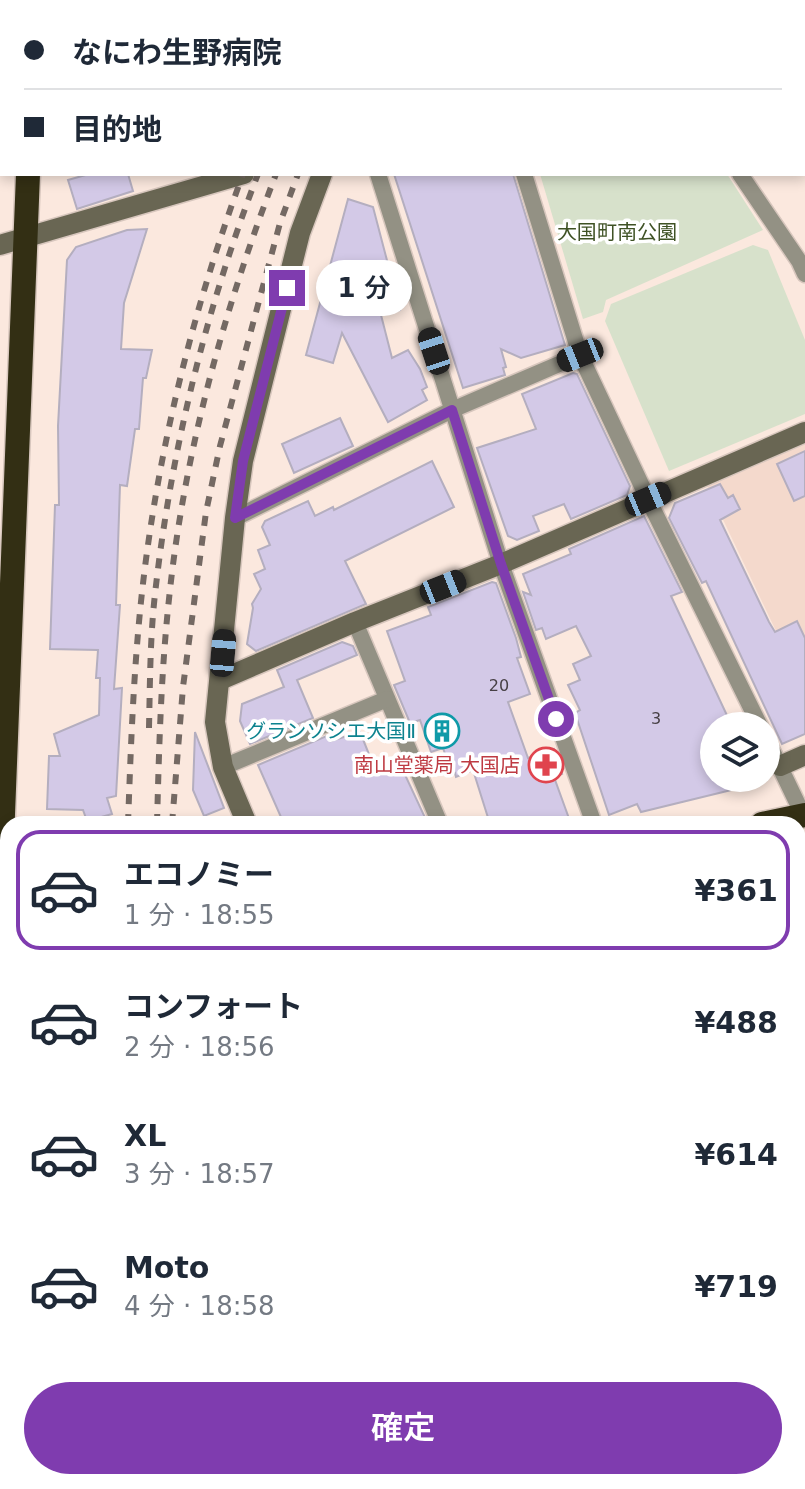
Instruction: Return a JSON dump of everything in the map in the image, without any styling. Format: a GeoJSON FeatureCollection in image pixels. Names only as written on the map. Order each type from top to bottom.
{"type":"FeatureCollection","features":[{"type":"Feature","properties":{"kind":"highway"},"geometry":{"type":"LineString","coordinates":[[2,816],[8,514],[28,176]]}},
{"type":"Feature","properties":{"kind":"street"},"geometry":{"type":"LineString","coordinates":[[0,245],[198,181],[231,176]]}},
{"type":"Feature","properties":{"kind":"street"},"geometry":{"type":"LineString","coordinates":[[244,816],[223,767],[215,722],[235,518],[243,461],[300,233],[321,176]]}},
{"type":"Feature","properties":{"kind":"street"},"geometry":{"type":"LineString","coordinates":[[379,176],[501,564],[591,816]]}},
{"type":"Feature","properties":{"kind":"street"},"geometry":{"type":"LineString","coordinates":[[525,176],[580,355],[753,712]]}},
{"type":"Feature","properties":{"kind":"street"},"geometry":{"type":"LineString","coordinates":[[741,176],[803,264]]}},
{"type":"Feature","properties":{"kind":"street"},"geometry":{"type":"LineString","coordinates":[[235,518],[452,410],[580,355]]}},
{"type":"Feature","properties":{"kind":"street"},"geometry":{"type":"LineString","coordinates":[[220,680],[501,564],[805,432]]}},
{"type":"Feature","properties":{"kind":"street"},"geometry":{"type":"LineString","coordinates":[[355,622],[437,816]]}},
{"type":"Feature","properties":{"kind":"street"},"geometry":{"type":"LineString","coordinates":[[223,767],[387,699]]}},
{"type":"Feature","properties":{"kind":"street"},"geometry":{"type":"LineString","coordinates":[[804,815],[780,766],[805,755]]}},
{"type":"Feature","properties":{"kind":"shaded area"},"geometry":{"type":"Polygon","coordinates":[[[805,444],[805,692],[707,486],[805,444]]]}},
{"type":"Feature","properties":{"kind":"green space","name":"大国町南公園"},"geometry":{"type":"Polygon","coordinates":[[[541,176],[728,176],[763,230],[606,300],[603,312],[583,319],[541,176]]]}},
{"type":"Feature","properties":{"kind":"green space"},"geometry":{"type":"Polygon","coordinates":[[[753,245],[768,250],[805,340],[805,414],[669,471],[605,321],[611,304],[753,245]]]}},
{"type":"Feature","properties":{"kind":"building"},"geometry":{"type":"Polygon","coordinates":[[[82,176],[129,176],[133,191],[77,209],[68,180],[82,176]]]}},
{"type":"Feature","properties":{"kind":"building"},"geometry":{"type":"Polygon","coordinates":[[[395,176],[514,176],[565,345],[521,358],[501,349],[505,375],[463,388],[395,176]]]}},
{"type":"Feature","properties":{"kind":"building"},"geometry":{"type":"Polygon","coordinates":[[[348,199],[373,207],[400,310],[381,315],[392,358],[408,350],[427,387],[422,390],[427,400],[388,422],[342,333],[333,363],[306,355],[348,199]]]}},
{"type":"Feature","properties":{"kind":"building"},"geometry":{"type":"Polygon","coordinates":[[[147,229],[124,303],[121,349],[152,350],[146,378],[143,378],[139,429],[135,429],[127,486],[120,485],[116,605],[120,605],[114,689],[122,688],[116,796],[107,798],[112,814],[85,816],[83,810],[47,809],[49,756],[60,756],[54,734],[99,715],[100,678],[96,678],[98,650],[50,649],[55,505],[59,505],[58,426],[67,260],[76,247],[127,230],[147,229]]]}},
{"type":"Feature","properties":{"kind":"building"},"geometry":{"type":"Polygon","coordinates":[[[577,374],[630,486],[627,495],[571,519],[564,504],[533,516],[539,531],[517,540],[508,536],[477,448],[536,429],[522,394],[577,374]]]}},
{"type":"Feature","properties":{"kind":"building"},"geometry":{"type":"Polygon","coordinates":[[[340,418],[353,446],[294,473],[282,444],[340,418]]]}},
{"type":"Feature","properties":{"kind":"building"},"geometry":{"type":"Polygon","coordinates":[[[805,451],[805,496],[794,501],[777,464],[805,451]]]}},
{"type":"Feature","properties":{"kind":"building"},"geometry":{"type":"Polygon","coordinates":[[[432,461],[454,507],[345,561],[366,604],[256,651],[247,644],[252,604],[261,589],[254,574],[265,569],[258,550],[270,545],[262,527],[265,521],[308,501],[315,516],[333,507],[334,510],[432,461]]]}},
{"type":"Feature","properties":{"kind":"building"},"geometry":{"type":"Polygon","coordinates":[[[720,484],[728,498],[733,495],[740,509],[720,520],[769,622],[775,632],[797,621],[805,638],[805,734],[782,744],[780,712],[767,712],[706,581],[702,583],[669,518],[675,503],[720,484]]]}},
{"type":"Feature","properties":{"kind":"building"},"geometry":{"type":"Polygon","coordinates":[[[644,516],[682,592],[671,596],[725,712],[700,712],[700,792],[723,792],[641,812],[637,804],[609,815],[575,713],[580,710],[568,685],[580,680],[573,664],[591,656],[576,626],[546,639],[542,628],[536,630],[523,592],[531,595],[523,574],[571,554],[569,549],[644,516]]]}},
{"type":"Feature","properties":{"kind":"building"},"geometry":{"type":"Polygon","coordinates":[[[496,583],[516,638],[521,657],[517,658],[530,694],[508,702],[528,758],[554,749],[562,774],[554,777],[568,816],[487,816],[473,770],[456,777],[455,773],[452,774],[443,748],[431,752],[420,720],[410,723],[394,685],[405,681],[387,631],[431,615],[428,607],[496,583]]]}},
{"type":"Feature","properties":{"kind":"building"},"geometry":{"type":"Polygon","coordinates":[[[342,642],[353,646],[357,655],[297,680],[313,718],[250,744],[240,721],[242,704],[284,687],[277,670],[342,642]]]}},
{"type":"Feature","properties":{"kind":"building"},"geometry":{"type":"Polygon","coordinates":[[[195,732],[224,808],[204,816],[193,790],[195,732]]]}},
{"type":"Feature","properties":{"kind":"building"},"geometry":{"type":"Polygon","coordinates":[[[360,732],[377,774],[400,764],[424,816],[280,816],[258,765],[329,735],[331,741],[360,732]]]}},
{"type":"Feature","properties":{"kind":"railway"},"geometry":{"type":"LineString","coordinates":[[128,816],[138,637],[160,472],[195,322],[242,176]]}},
{"type":"Feature","properties":{"kind":"railway"},"geometry":{"type":"LineString","coordinates":[[149,728],[155,594],[181,433],[222,276],[257,176]]}},
{"type":"Feature","properties":{"kind":"railway"},"geometry":{"type":"LineString","coordinates":[[157,816],[166,627],[185,490],[223,330],[275,176]]}},
{"type":"Feature","properties":{"kind":"railway"},"geometry":{"type":"LineString","coordinates":[[173,816],[183,687],[206,512],[220,446],[280,223],[297,176]]}},
{"type":"Feature","properties":{"kind":"place","name":"グランソシエ大国Ⅱ"},"geometry":{"type":"Point","coordinates":[442,731]}},
{"type":"Feature","properties":{"kind":"place","name":"南山堂薬局 大国店"},"geometry":{"type":"Point","coordinates":[546,765]}},
{"type":"Feature","properties":{"kind":"route"},"geometry":{"type":"LineString","coordinates":[[287,288],[243,461],[235,518],[452,410],[501,564],[556,719]]}}]}
